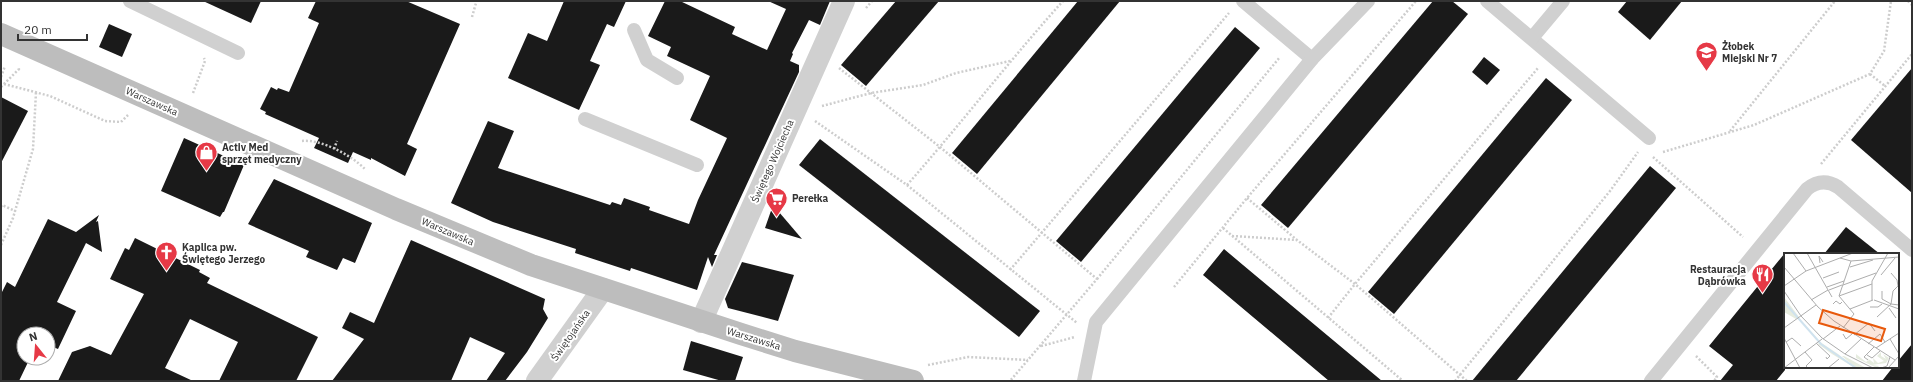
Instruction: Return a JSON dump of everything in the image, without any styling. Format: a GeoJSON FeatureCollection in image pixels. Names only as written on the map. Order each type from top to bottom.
{"type":"FeatureCollection","features":[{"type":"Feature","properties":{"kind":"street","name":"Świętego Wojciecha"},"geometry":{"type":"LineString","coordinates":[[701,322],[844,1]]}},
{"type":"Feature","properties":{"kind":"street","name":"Warszawska"},"geometry":{"type":"LineString","coordinates":[[1,34],[396,209],[531,265],[701,322],[795,350],[920,373]]}},
{"type":"Feature","properties":{"kind":"street","name":"Świętojańska"},"geometry":{"type":"LineString","coordinates":[[538,381],[603,289]]}},
{"type":"Feature","properties":{"kind":"lane"},"geometry":{"type":"LineString","coordinates":[[130,1],[238,53]]}},
{"type":"Feature","properties":{"kind":"lane"},"geometry":{"type":"LineString","coordinates":[[1084,381],[1096,322],[1312,59],[1368,1]]}},
{"type":"Feature","properties":{"kind":"lane"},"geometry":{"type":"LineString","coordinates":[[1487,1],[1649,138]]}},
{"type":"Feature","properties":{"kind":"lane"},"geometry":{"type":"LineString","coordinates":[[1532,38],[1563,1]]}},
{"type":"Feature","properties":{"kind":"lane"},"geometry":{"type":"LineString","coordinates":[[1239,4],[1293,42],[1312,59]]}},
{"type":"Feature","properties":{"kind":"lane"},"geometry":{"type":"LineString","coordinates":[[634,30],[647,60],[677,78]]}},
{"type":"Feature","properties":{"kind":"lane"},"geometry":{"type":"LineString","coordinates":[[586,119],[697,165]]}},
{"type":"Feature","properties":{"kind":"lane"},"geometry":{"type":"LineString","coordinates":[[1653,379],[1812,184],[1827,182],[1838,186],[1912,250]]}},
{"type":"Feature","properties":{"kind":"path"},"geometry":{"type":"LineString","coordinates":[[907,185],[1062,1]]}},
{"type":"Feature","properties":{"kind":"path"},"geometry":{"type":"LineString","coordinates":[[1174,287],[1247,198],[1416,1]]}},
{"type":"Feature","properties":{"kind":"path"},"geometry":{"type":"LineString","coordinates":[[1729,133],[1835,1]]}},
{"type":"Feature","properties":{"kind":"path"},"geometry":{"type":"LineString","coordinates":[[1738,232],[1651,155],[1754,125],[1870,74],[1884,51],[1891,1]]}},
{"type":"Feature","properties":{"kind":"path"},"geometry":{"type":"LineString","coordinates":[[1908,1],[1912,5]]}},
{"type":"Feature","properties":{"kind":"path"},"geometry":{"type":"LineString","coordinates":[[472,17],[476,3]]}},
{"type":"Feature","properties":{"kind":"path"},"geometry":{"type":"LineString","coordinates":[[1010,270],[1239,4]]}},
{"type":"Feature","properties":{"kind":"path"},"geometry":{"type":"LineString","coordinates":[[1010,381],[1097,279],[1293,42]]}},
{"type":"Feature","properties":{"kind":"path"},"geometry":{"type":"LineString","coordinates":[[1328,318],[1355,284],[1550,54]]}},
{"type":"Feature","properties":{"kind":"path"},"geometry":{"type":"LineString","coordinates":[[1820,166],[1912,54]]}},
{"type":"Feature","properties":{"kind":"path"},"geometry":{"type":"LineString","coordinates":[[820,56],[832,63],[940,147],[1097,279]]}},
{"type":"Feature","properties":{"kind":"path"},"geometry":{"type":"LineString","coordinates":[[796,109],[810,109],[871,93],[922,85],[956,73],[1010,61]]}},
{"type":"Feature","properties":{"kind":"path"},"geometry":{"type":"LineString","coordinates":[[1,87],[19,69],[16,65]]}},
{"type":"Feature","properties":{"kind":"path"},"geometry":{"type":"LineString","coordinates":[[1,76],[5,66]]}},
{"type":"Feature","properties":{"kind":"path"},"geometry":{"type":"LineString","coordinates":[[193,93],[202,74]]}},
{"type":"Feature","properties":{"kind":"path"},"geometry":{"type":"LineString","coordinates":[[1870,74],[1885,86]]}},
{"type":"Feature","properties":{"kind":"path"},"geometry":{"type":"LineString","coordinates":[[4,84],[50,96],[105,121],[121,122],[130,114]]}},
{"type":"Feature","properties":{"kind":"path"},"geometry":{"type":"LineString","coordinates":[[1,245],[15,211],[33,149],[36,92]]}},
{"type":"Feature","properties":{"kind":"path"},"geometry":{"type":"LineString","coordinates":[[796,109],[907,185],[1010,270],[1093,335]]}},
{"type":"Feature","properties":{"kind":"path"},"geometry":{"type":"LineString","coordinates":[[1455,381],[1610,191],[1649,138]]}},
{"type":"Feature","properties":{"kind":"path"},"geometry":{"type":"LineString","coordinates":[[299,141],[311,140],[354,158],[369,174]]}},
{"type":"Feature","properties":{"kind":"path"},"geometry":{"type":"LineString","coordinates":[[334,149],[338,141]]}},
{"type":"Feature","properties":{"kind":"path"},"geometry":{"type":"LineString","coordinates":[[1247,198],[1297,240],[1355,284],[1467,381]]}},
{"type":"Feature","properties":{"kind":"path"},"geometry":{"type":"LineString","coordinates":[[1,207],[2,205],[15,211]]}},
{"type":"Feature","properties":{"kind":"path"},"geometry":{"type":"LineString","coordinates":[[1223,228],[1403,381]]}},
{"type":"Feature","properties":{"kind":"path"},"geometry":{"type":"LineString","coordinates":[[1232,236],[1297,240]]}},
{"type":"Feature","properties":{"kind":"path"},"geometry":{"type":"LineString","coordinates":[[1040,347],[1065,338],[1093,335]]}},
{"type":"Feature","properties":{"kind":"path"},"geometry":{"type":"LineString","coordinates":[[1695,355],[1717,377],[1714,381]]}},
{"type":"Feature","properties":{"kind":"path"},"geometry":{"type":"LineString","coordinates":[[920,373],[968,357],[1028,360]]}},
{"type":"Feature","properties":{"kind":"path"},"geometry":{"type":"LineString","coordinates":[[1460,375],[1460,381]]}},
{"type":"Feature","properties":{"kind":"building"},"geometry":{"type":"Polygon","coordinates":[[[203,1],[261,1],[251,23],[203,1]]]}},
{"type":"Feature","properties":{"kind":"building"},"geometry":{"type":"Polygon","coordinates":[[[316,1],[406,1],[460,24],[407,144],[417,149],[405,176],[371,158],[371,160],[353,152],[348,163],[314,148],[319,138],[265,114],[266,112],[260,109],[271,87],[277,90],[278,88],[289,92],[319,23],[308,18],[316,1]]]}},
{"type":"Feature","properties":{"kind":"building"},"geometry":{"type":"Polygon","coordinates":[[[564,1],[626,1],[614,27],[607,24],[590,61],[600,65],[579,110],[508,78],[528,33],[547,41],[564,1]]]}},
{"type":"Feature","properties":{"kind":"building"},"geometry":{"type":"Polygon","coordinates":[[[665,1],[680,1],[735,27],[732,34],[767,50],[786,9],[768,1],[830,1],[820,25],[809,20],[792,53],[793,54],[790,61],[799,65],[799,72],[714,255],[717,255],[712,267],[708,257],[697,290],[631,268],[630,271],[575,253],[576,249],[493,222],[451,203],[488,121],[514,131],[498,168],[610,205],[612,202],[621,205],[624,198],[650,207],[649,210],[689,224],[698,200],[727,138],[690,120],[710,76],[667,56],[671,47],[648,36],[665,1]]]}},
{"type":"Feature","properties":{"kind":"building"},"geometry":{"type":"Polygon","coordinates":[[[896,1],[939,1],[866,86],[841,65],[896,1]]]}},
{"type":"Feature","properties":{"kind":"building"},"geometry":{"type":"Polygon","coordinates":[[[1078,1],[1120,1],[977,174],[952,153],[1078,1]]]}},
{"type":"Feature","properties":{"kind":"building"},"geometry":{"type":"Polygon","coordinates":[[[1433,1],[1452,1],[1468,14],[1288,228],[1261,205],[1433,1]]]}},
{"type":"Feature","properties":{"kind":"building"},"geometry":{"type":"Polygon","coordinates":[[[1627,1],[1682,1],[1650,40],[1618,12],[1627,1]]]}},
{"type":"Feature","properties":{"kind":"building"},"geometry":{"type":"Polygon","coordinates":[[[109,24],[132,34],[122,57],[99,47],[109,24]]]}},
{"type":"Feature","properties":{"kind":"building"},"geometry":{"type":"Polygon","coordinates":[[[1235,27],[1260,48],[1081,262],[1056,241],[1235,27]]]}},
{"type":"Feature","properties":{"kind":"building"},"geometry":{"type":"Polygon","coordinates":[[[1484,57],[1500,70],[1487,85],[1472,72],[1484,57]]]}},
{"type":"Feature","properties":{"kind":"building"},"geometry":{"type":"Polygon","coordinates":[[[1912,68],[1912,193],[1851,140],[1912,68]]]}},
{"type":"Feature","properties":{"kind":"building"},"geometry":{"type":"Polygon","coordinates":[[[1546,78],[1572,100],[1394,314],[1368,292],[1546,78]]]}},
{"type":"Feature","properties":{"kind":"building"},"geometry":{"type":"Polygon","coordinates":[[[1,97],[28,111],[1,163],[1,97]]]}},
{"type":"Feature","properties":{"kind":"building"},"geometry":{"type":"Polygon","coordinates":[[[184,138],[244,165],[224,212],[220,217],[161,191],[184,138]]]}},
{"type":"Feature","properties":{"kind":"building"},"geometry":{"type":"Polygon","coordinates":[[[820,139],[1040,311],[1019,337],[799,165],[820,139]]]}},
{"type":"Feature","properties":{"kind":"building"},"geometry":{"type":"Polygon","coordinates":[[[1650,166],[1676,188],[1516,381],[1472,381],[1650,166]]]}},
{"type":"Feature","properties":{"kind":"building"},"geometry":{"type":"Polygon","coordinates":[[[274,179],[372,223],[355,263],[343,258],[337,270],[306,257],[309,251],[248,224],[274,179]]]}},
{"type":"Feature","properties":{"kind":"building","name":"Perełka"},"geometry":{"type":"Polygon","coordinates":[[[773,205],[802,239],[765,228],[773,205]]]}},
{"type":"Feature","properties":{"kind":"building"},"geometry":{"type":"Polygon","coordinates":[[[99,215],[96,222],[98,221],[102,252],[86,243],[57,302],[76,311],[58,349],[56,348],[56,326],[16,326],[16,366],[26,366],[19,381],[1,381],[1,294],[7,282],[15,287],[48,219],[76,232],[99,215]]]}},
{"type":"Feature","properties":{"kind":"building"},"geometry":{"type":"Polygon","coordinates":[[[1846,227],[1879,253],[1825,253],[1846,227]]]}},
{"type":"Feature","properties":{"kind":"building"},"geometry":{"type":"Polygon","coordinates":[[[135,238],[200,270],[199,272],[210,278],[207,283],[318,337],[296,381],[219,381],[238,342],[190,319],[165,368],[193,381],[58,381],[72,352],[90,346],[111,355],[144,294],[110,279],[125,248],[129,250],[135,238]]]}},
{"type":"Feature","properties":{"kind":"building"},"geometry":{"type":"Polygon","coordinates":[[[411,240],[545,299],[543,309],[548,318],[527,352],[505,381],[486,381],[505,353],[470,337],[451,381],[332,381],[364,339],[342,328],[350,312],[374,323],[411,240]]]}},
{"type":"Feature","properties":{"kind":"building"},"geometry":{"type":"Polygon","coordinates":[[[1224,249],[1382,381],[1329,381],[1203,275],[1224,249]]]}},
{"type":"Feature","properties":{"kind":"building"},"geometry":{"type":"Polygon","coordinates":[[[1784,254],[1785,370],[1776,381],[1720,381],[1733,365],[1709,346],[1784,254]]]}},
{"type":"Feature","properties":{"kind":"building"},"geometry":{"type":"Polygon","coordinates":[[[742,262],[794,275],[778,321],[728,308],[725,299],[742,262]]]}},
{"type":"Feature","properties":{"kind":"building"},"geometry":{"type":"Polygon","coordinates":[[[691,341],[743,357],[735,381],[722,381],[683,370],[691,341]]]}},
{"type":"Feature","properties":{"kind":"building"},"geometry":{"type":"Polygon","coordinates":[[[1912,344],[1912,381],[1882,381],[1892,368],[1899,368],[1899,360],[1912,344]]]}},
{"type":"Feature","properties":{"kind":"place","name":"Żłobek Miejski Nr 7"},"geometry":{"type":"Point","coordinates":[1707,72]}},
{"type":"Feature","properties":{"kind":"place","name":"Activ Med sprzęt medyczny"},"geometry":{"type":"Point","coordinates":[207,172]}},
{"type":"Feature","properties":{"kind":"place","name":"Perełka"},"geometry":{"type":"Point","coordinates":[777,218]}},
{"type":"Feature","properties":{"kind":"place","name":"Kaplica pw. Świętego Jerzego"},"geometry":{"type":"Point","coordinates":[167,272]}},
{"type":"Feature","properties":{"kind":"place","name":"Restauracja Dąbrówka"},"geometry":{"type":"Point","coordinates":[1762,294]}}]}
